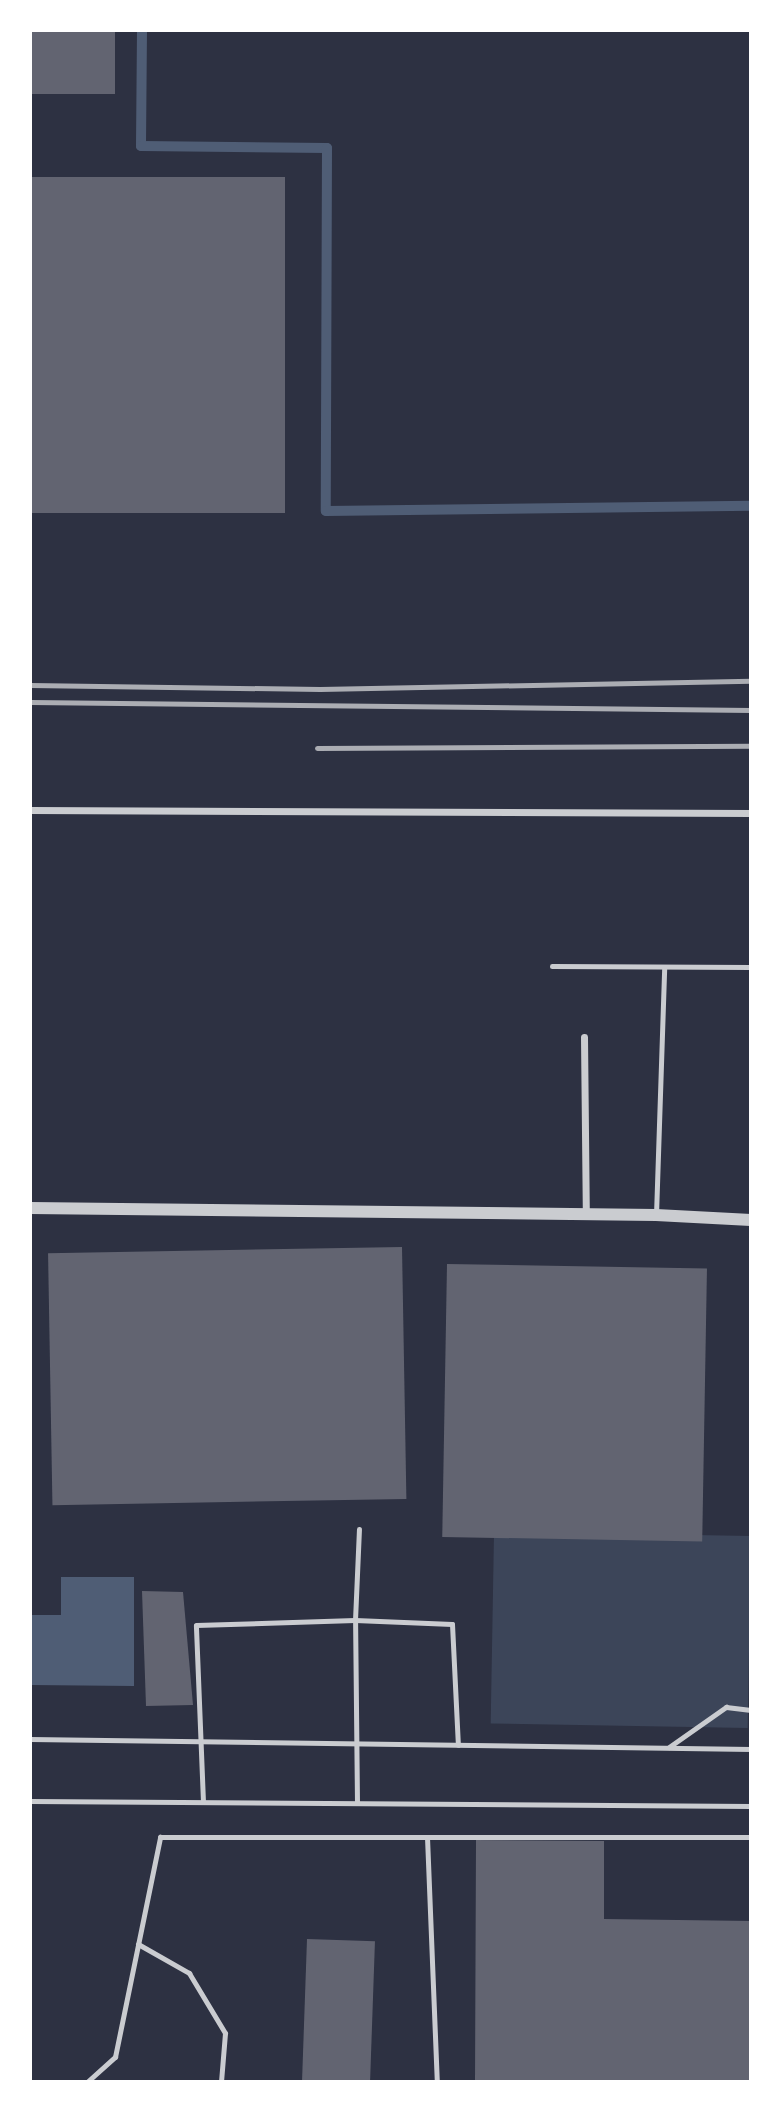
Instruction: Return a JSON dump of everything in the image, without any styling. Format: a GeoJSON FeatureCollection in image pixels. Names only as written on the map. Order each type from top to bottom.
{"type":"FeatureCollection","features":[{"type":"Feature","properties":{"kind":"street"},"geometry":{"type":"LineString","coordinates":[[30,810],[751,813]]}},
{"type":"Feature","properties":{"kind":"street"},"geometry":{"type":"LineString","coordinates":[[584,1037],[586,1214]]}},
{"type":"Feature","properties":{"kind":"street"},"geometry":{"type":"LineString","coordinates":[[30,1208],[656,1215],[751,1220]]}},
{"type":"Feature","properties":{"kind":"lane"},"geometry":{"type":"LineString","coordinates":[[552,966],[751,967]]}},
{"type":"Feature","properties":{"kind":"lane"},"geometry":{"type":"LineString","coordinates":[[656,1215],[664,968]]}},
{"type":"Feature","properties":{"kind":"lane"},"geometry":{"type":"LineString","coordinates":[[357,1803],[355,1620],[359,1529]]}},
{"type":"Feature","properties":{"kind":"lane"},"geometry":{"type":"LineString","coordinates":[[204,1802],[196,1625],[355,1620],[453,1624],[458,1745]]}},
{"type":"Feature","properties":{"kind":"lane"},"geometry":{"type":"LineString","coordinates":[[668,1748],[726,1707],[751,1710]]}},
{"type":"Feature","properties":{"kind":"lane"},"geometry":{"type":"LineString","coordinates":[[30,1739],[751,1749]]}},
{"type":"Feature","properties":{"kind":"lane"},"geometry":{"type":"LineString","coordinates":[[30,1801],[751,1806]]}},
{"type":"Feature","properties":{"kind":"lane"},"geometry":{"type":"LineString","coordinates":[[87,2082],[115,2057],[160,1837],[751,1837]]}},
{"type":"Feature","properties":{"kind":"lane"},"geometry":{"type":"LineString","coordinates":[[427,1837],[437,2082]]}},
{"type":"Feature","properties":{"kind":"lane"},"geometry":{"type":"LineString","coordinates":[[138,1944],[189,1973],[197,1985],[225,2033],[221,2082]]}},
{"type":"Feature","properties":{"kind":"shaded area"},"geometry":{"type":"Polygon","coordinates":[[[494,1532],[751,1536],[748,1728],[491,1723],[494,1532]]]}},
{"type":"Feature","properties":{"kind":"shaded area"},"geometry":{"type":"Polygon","coordinates":[[[61,1577],[134,1577],[134,1686],[30,1685],[30,1615],[61,1615],[61,1577]]]}},
{"type":"Feature","properties":{"kind":"building"},"geometry":{"type":"Polygon","coordinates":[[[30,30],[115,30],[115,94],[30,94],[30,30]]]}},
{"type":"Feature","properties":{"kind":"building"},"geometry":{"type":"Polygon","coordinates":[[[30,177],[285,177],[285,513],[30,513],[30,177]]]}},
{"type":"Feature","properties":{"kind":"building"},"geometry":{"type":"Polygon","coordinates":[[[402,1247],[406,1499],[52,1505],[48,1253],[402,1247]]]}},
{"type":"Feature","properties":{"kind":"building"},"geometry":{"type":"Polygon","coordinates":[[[447,1264],[707,1269],[702,1541],[442,1537],[447,1264]]]}},
{"type":"Feature","properties":{"kind":"building"},"geometry":{"type":"Polygon","coordinates":[[[142,1591],[183,1592],[193,1705],[146,1706],[142,1591]]]}},
{"type":"Feature","properties":{"kind":"building"},"geometry":{"type":"Polygon","coordinates":[[[476,1840],[604,1841],[604,1919],[751,1921],[751,2082],[475,2082],[476,1840]]]}},
{"type":"Feature","properties":{"kind":"building"},"geometry":{"type":"Polygon","coordinates":[[[307,1939],[375,1941],[370,2082],[302,2082],[307,1939]]]}},
{"type":"Feature","properties":{"kind":"waterway"},"geometry":{"type":"LineString","coordinates":[[142,30],[141,146],[327,148],[326,511],[751,506]]}},
{"type":"Feature","properties":{"kind":"railway"},"geometry":{"type":"LineString","coordinates":[[30,685],[320,689],[751,681]]}},
{"type":"Feature","properties":{"kind":"railway"},"geometry":{"type":"LineString","coordinates":[[30,702],[751,710]]}},
{"type":"Feature","properties":{"kind":"railway"},"geometry":{"type":"LineString","coordinates":[[317,748],[751,746]]}}]}
